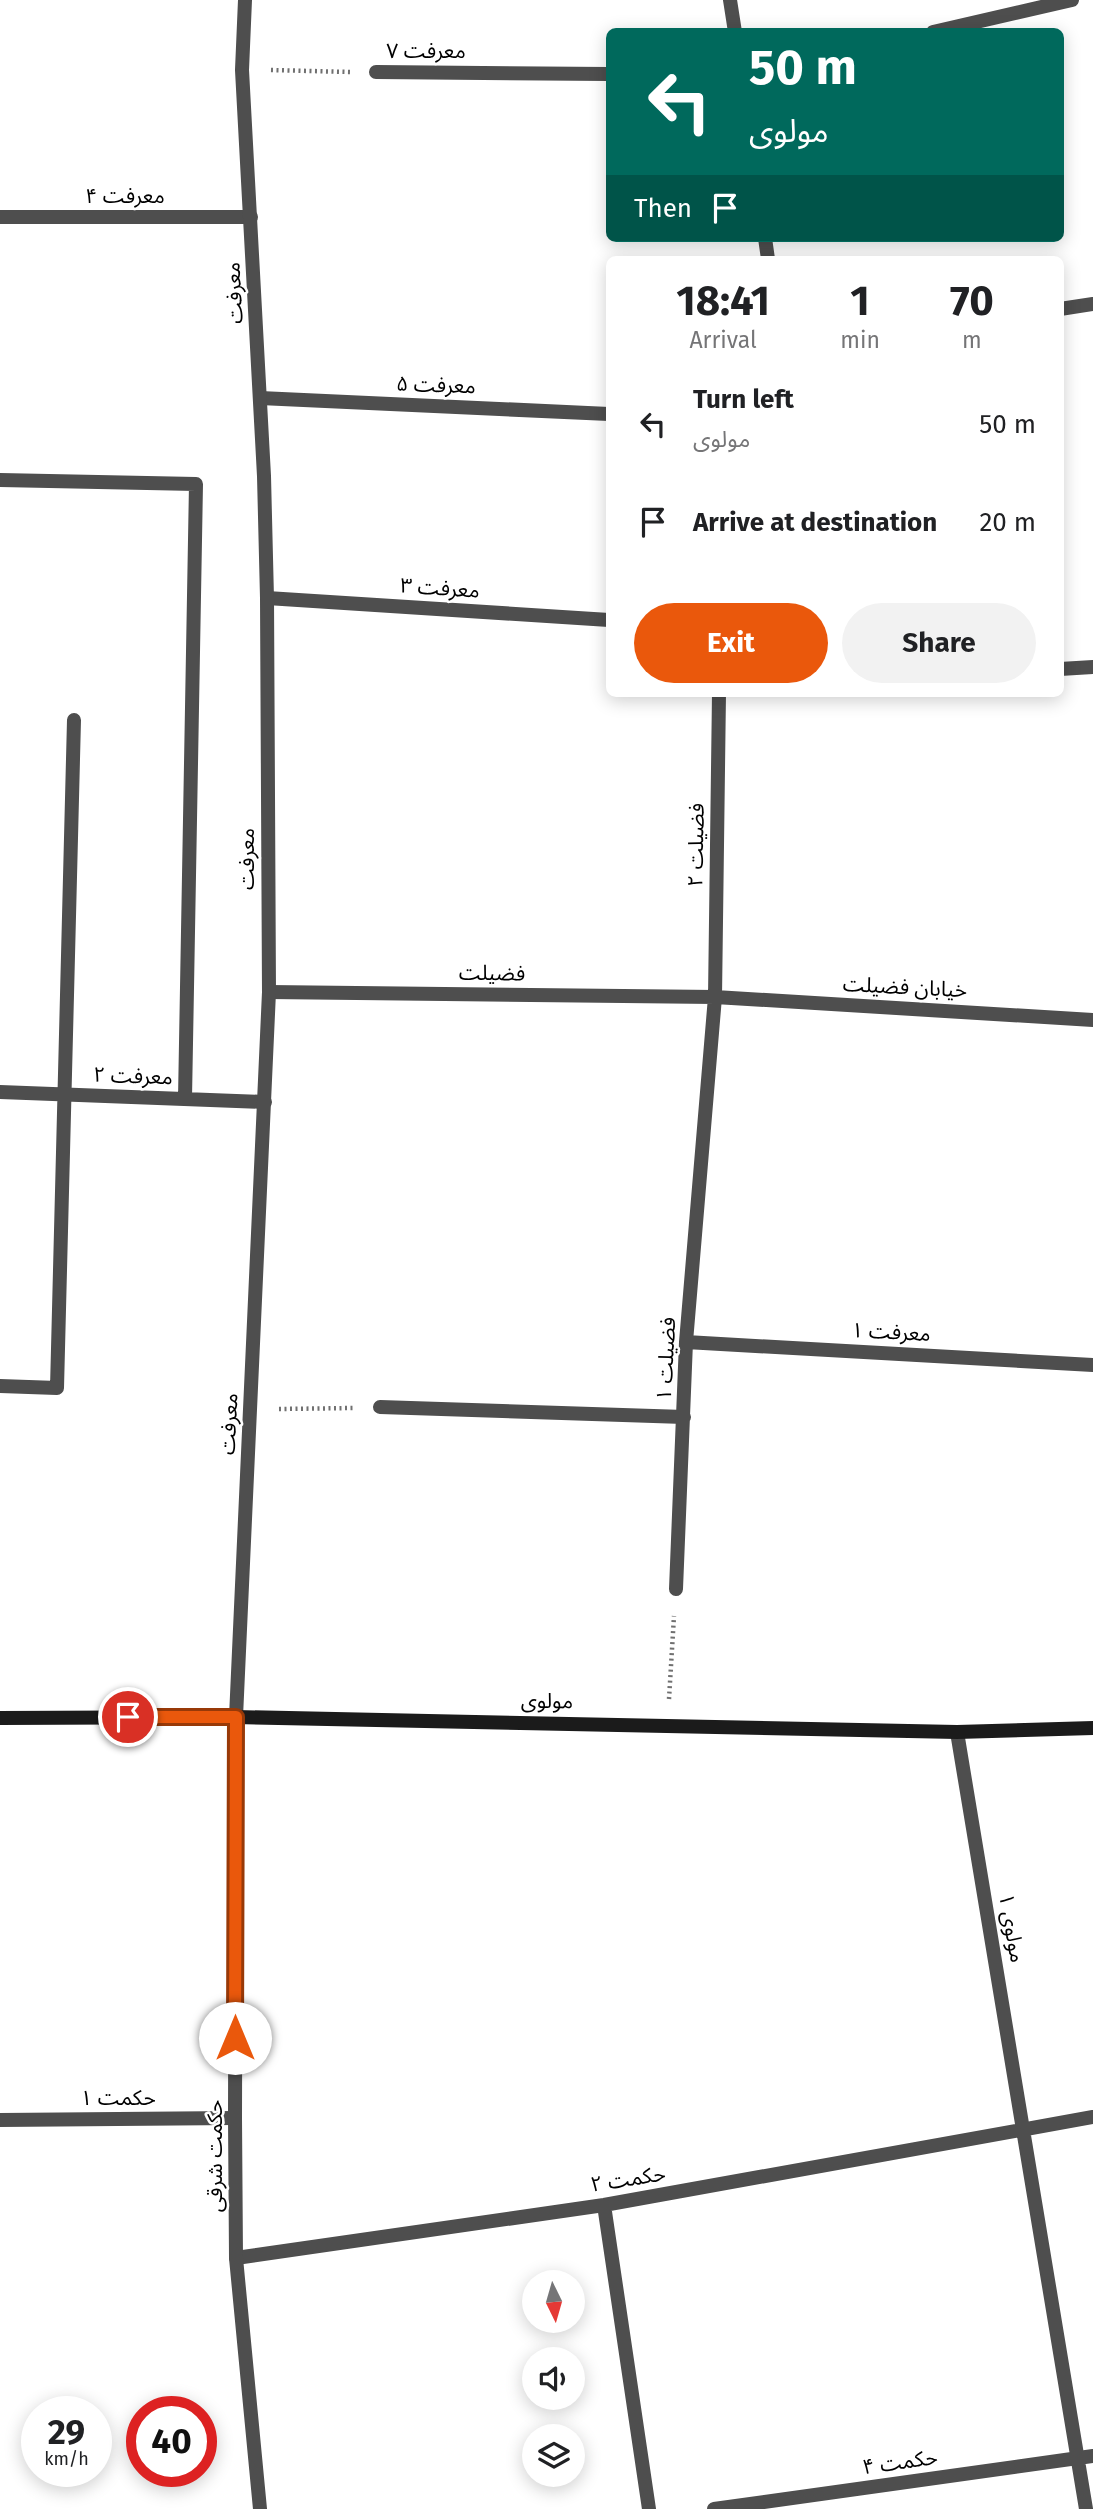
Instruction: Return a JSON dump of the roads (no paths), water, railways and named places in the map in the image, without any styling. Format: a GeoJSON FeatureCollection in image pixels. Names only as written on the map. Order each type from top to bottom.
{"type":"FeatureCollection","features":[{"type":"Feature","properties":{"kind":"main road","name":"مولوی"},"geometry":{"type":"LineString","coordinates":[[0,1718],[236,1717],[957,1732],[1093,1728]]}},
{"type":"Feature","properties":{"kind":"street","name":"معرفت"},"geometry":{"type":"LineString","coordinates":[[236,1717],[269,992],[267,598],[260,398],[242,70],[245,0]]}},
{"type":"Feature","properties":{"kind":"street"},"geometry":{"type":"LineString","coordinates":[[730,0],[734,28]]}},
{"type":"Feature","properties":{"kind":"street"},"geometry":{"type":"LineString","coordinates":[[950,28],[1072,0]]}},
{"type":"Feature","properties":{"kind":"street","name":"معرفت ۷"},"geometry":{"type":"LineString","coordinates":[[376,72],[606,74]]}},
{"type":"Feature","properties":{"kind":"street","name":"معرفت ۴"},"geometry":{"type":"LineString","coordinates":[[0,217],[251,217]]}},
{"type":"Feature","properties":{"kind":"street"},"geometry":{"type":"LineString","coordinates":[[1064,308],[1093,304]]}},
{"type":"Feature","properties":{"kind":"street","name":"معرفت ۵"},"geometry":{"type":"LineString","coordinates":[[260,398],[606,414]]}},
{"type":"Feature","properties":{"kind":"street"},"geometry":{"type":"LineString","coordinates":[[0,480],[196,484],[185,1100]]}},
{"type":"Feature","properties":{"kind":"street","name":"معرفت ۳"},"geometry":{"type":"LineString","coordinates":[[267,598],[606,620]]}},
{"type":"Feature","properties":{"kind":"street"},"geometry":{"type":"LineString","coordinates":[[1064,669],[1093,667]]}},
{"type":"Feature","properties":{"kind":"street","name":"فضیلت ۲"},"geometry":{"type":"LineString","coordinates":[[715,997],[719,697]]}},
{"type":"Feature","properties":{"kind":"street"},"geometry":{"type":"LineString","coordinates":[[0,1386],[57,1388],[74,720]]}},
{"type":"Feature","properties":{"kind":"street","name":"فضیلت"},"geometry":{"type":"LineString","coordinates":[[269,992],[715,997]]}},
{"type":"Feature","properties":{"kind":"street","name":"خیابان فضیلت"},"geometry":{"type":"LineString","coordinates":[[715,997],[1093,1020]]}},
{"type":"Feature","properties":{"kind":"street","name":"فضیلت ۱"},"geometry":{"type":"LineString","coordinates":[[676,1589],[686,1342],[715,997]]}},
{"type":"Feature","properties":{"kind":"street","name":"معرفت ۲"},"geometry":{"type":"LineString","coordinates":[[0,1092],[265,1102]]}},
{"type":"Feature","properties":{"kind":"street","name":"معرفت ۱"},"geometry":{"type":"LineString","coordinates":[[686,1342],[1093,1365]]}},
{"type":"Feature","properties":{"kind":"street"},"geometry":{"type":"LineString","coordinates":[[380,1407],[684,1417]]}},
{"type":"Feature","properties":{"kind":"street","name":"حکمت شرقی"},"geometry":{"type":"LineString","coordinates":[[236,1717],[236,2258],[260,2509]]}},
{"type":"Feature","properties":{"kind":"street","name":"مولوی ۱"},"geometry":{"type":"LineString","coordinates":[[957,1732],[1086,2509]]}},
{"type":"Feature","properties":{"kind":"street","name":"حکمت ۲"},"geometry":{"type":"LineString","coordinates":[[236,2258],[604,2205],[1025,2132],[1093,2117]]}},
{"type":"Feature","properties":{"kind":"street","name":"حکمت ۱"},"geometry":{"type":"LineString","coordinates":[[0,2120],[235,2119]]}},
{"type":"Feature","properties":{"kind":"street"},"geometry":{"type":"LineString","coordinates":[[604,2205],[649,2509]]}},
{"type":"Feature","properties":{"kind":"street","name":"حکمت ۴"},"geometry":{"type":"LineString","coordinates":[[714,2509],[1093,2456]]}}]}
